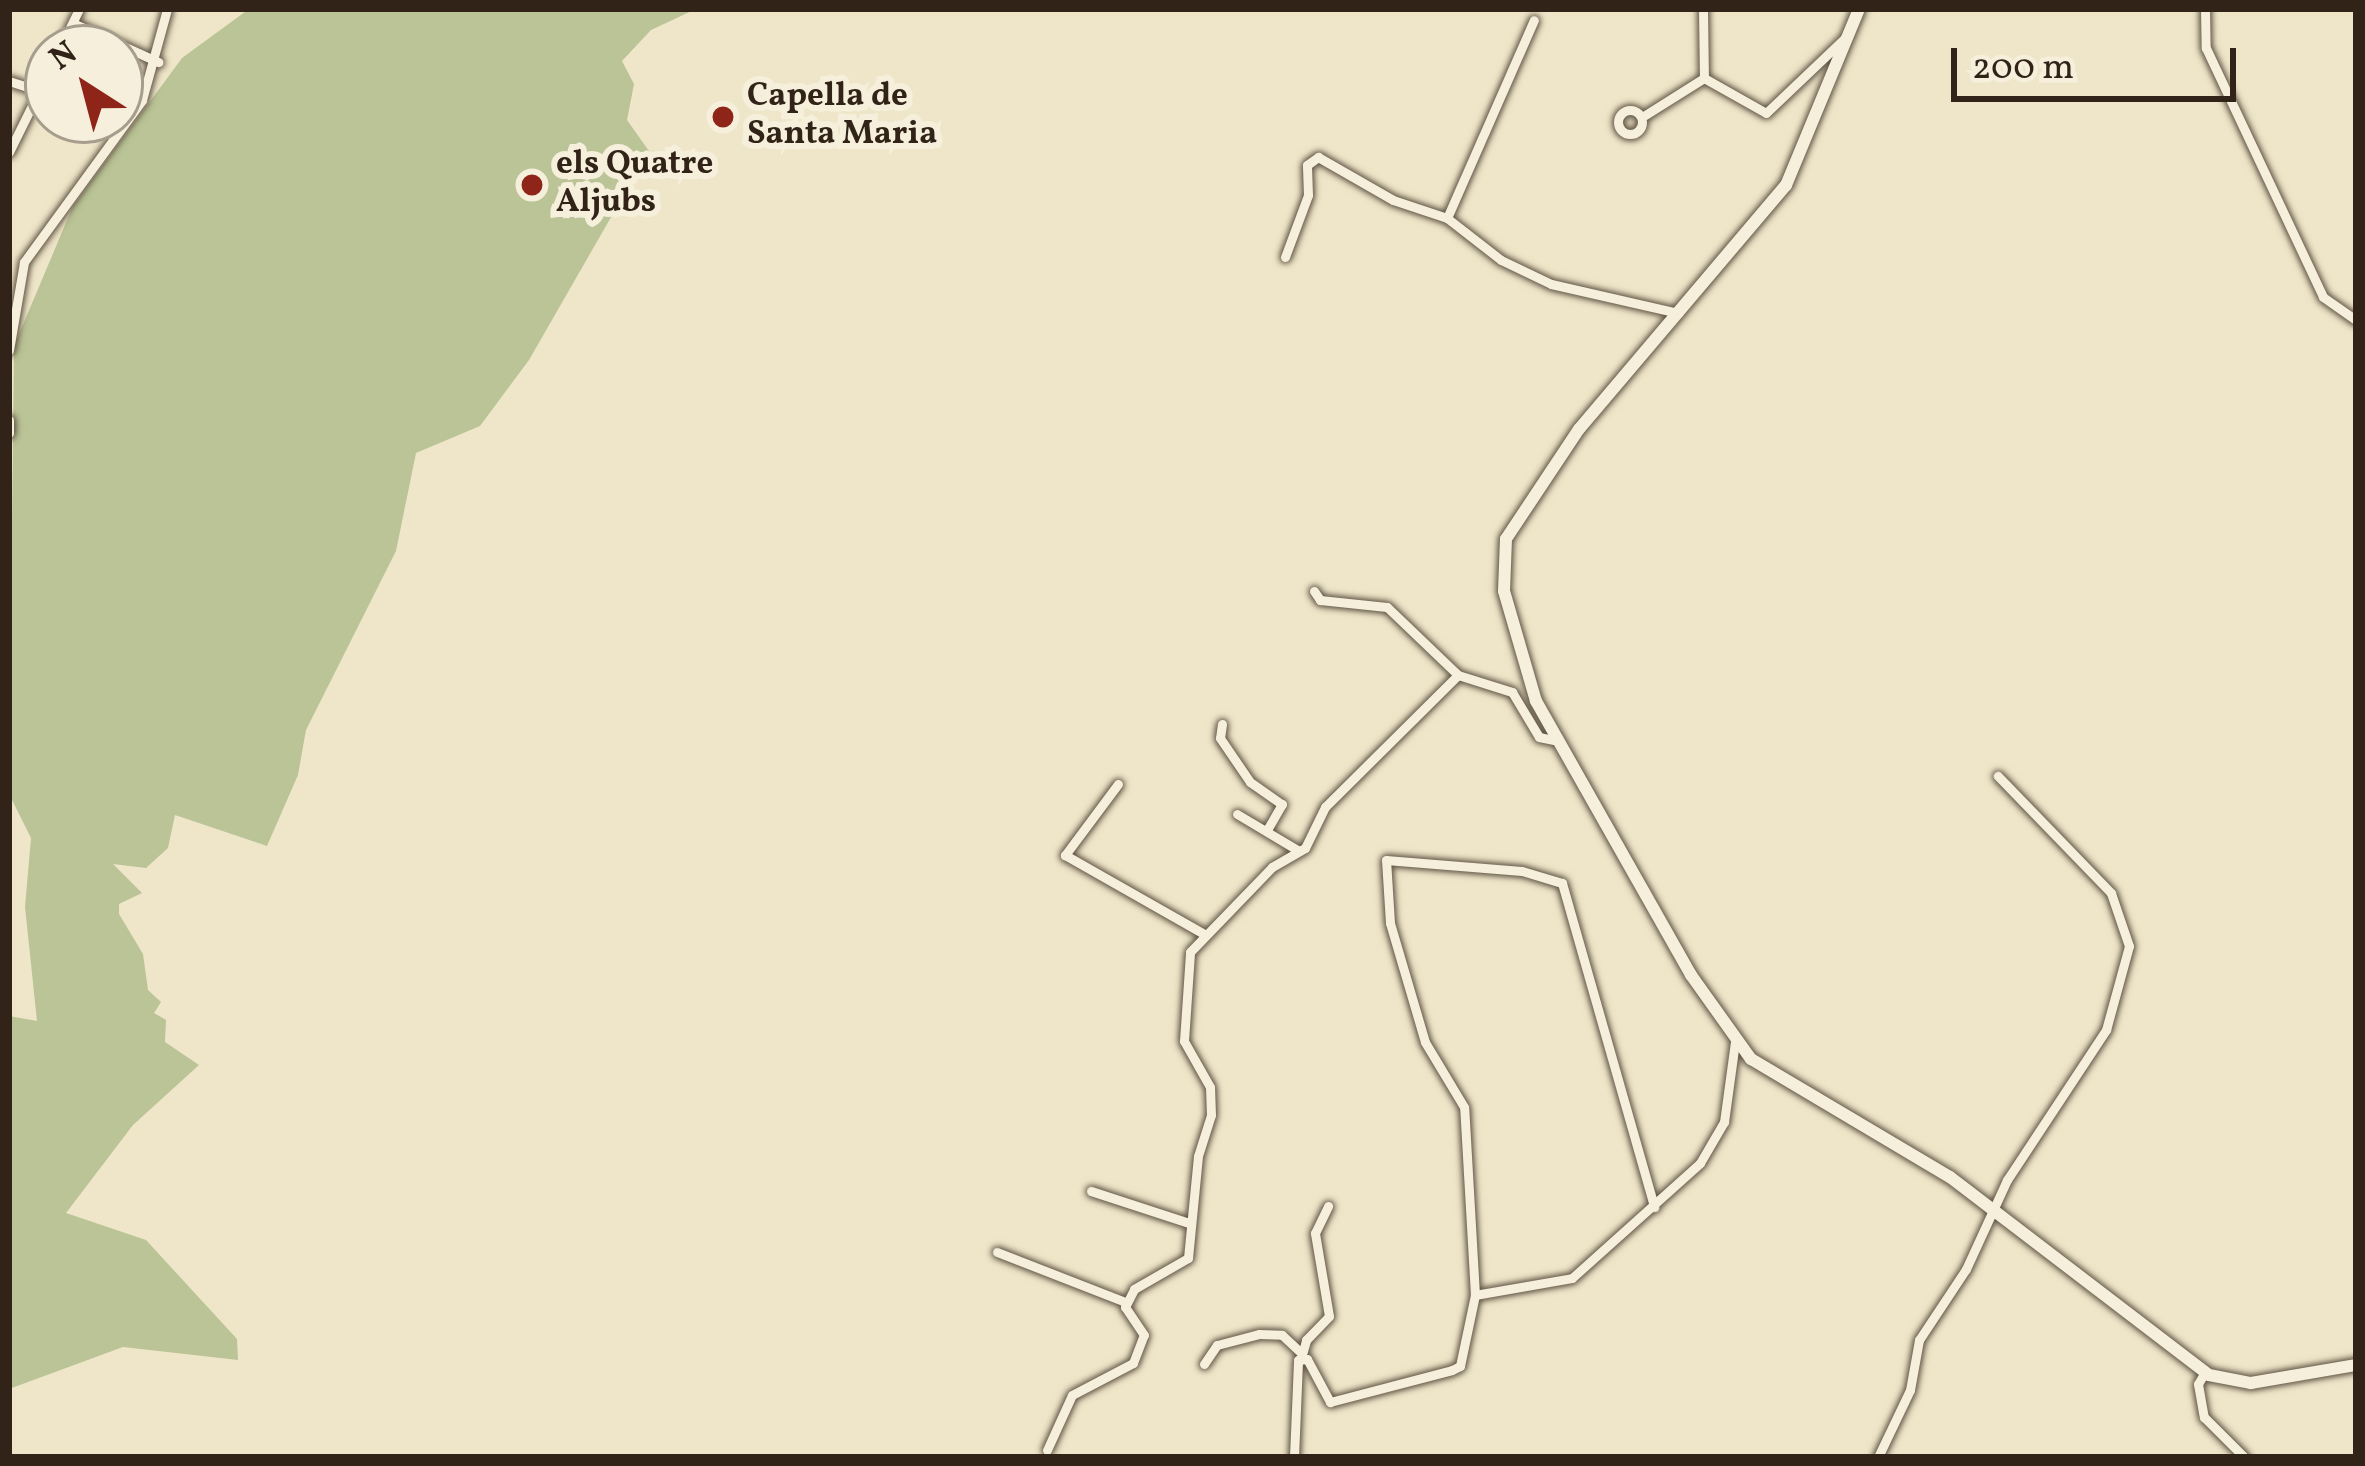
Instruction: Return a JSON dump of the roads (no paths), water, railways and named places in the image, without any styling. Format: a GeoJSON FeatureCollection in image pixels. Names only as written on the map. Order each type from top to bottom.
{"type":"FeatureCollection","features":[{"type":"Feature","properties":{"kind":"main road"},"geometry":{"type":"LineString","coordinates":[[1859,9],[1786,185],[1544,476],[1500,557],[1527,673],[1553,740],[1735,1042],[1993,1209],[2205,1372],[2251,1384],[2356,1365]]}},
{"type":"Feature","properties":{"kind":"street"},"geometry":{"type":"LineString","coordinates":[[80,9],[73,23],[158,62]]}},
{"type":"Feature","properties":{"kind":"street"},"geometry":{"type":"LineString","coordinates":[[9,350],[24,262],[120,135],[158,62],[166,9]]}},
{"type":"Feature","properties":{"kind":"street"},"geometry":{"type":"LineString","coordinates":[[1703,9],[1704,78]]}},
{"type":"Feature","properties":{"kind":"street"},"geometry":{"type":"LineString","coordinates":[[2205,9],[2206,48],[2323,297],[2356,320]]}},
{"type":"Feature","properties":{"kind":"street"},"geometry":{"type":"LineString","coordinates":[[1447,218],[1534,20]]}},
{"type":"Feature","properties":{"kind":"street"},"geometry":{"type":"LineString","coordinates":[[1704,78],[1766,112],[1849,34]]}},
{"type":"Feature","properties":{"kind":"street"},"geometry":{"type":"LineString","coordinates":[[1642,117],[1704,78]]}},
{"type":"Feature","properties":{"kind":"street"},"geometry":{"type":"LineString","coordinates":[[9,152],[24,122]]}},
{"type":"Feature","properties":{"kind":"street"},"geometry":{"type":"LineString","coordinates":[[1285,257],[1308,195],[1306,165],[1318,157],[1394,200],[1447,218],[1502,260],[1551,284],[1678,313]]}},
{"type":"Feature","properties":{"kind":"street"},"geometry":{"type":"LineString","coordinates":[[9,255],[24,262]]}},
{"type":"Feature","properties":{"kind":"street"},"geometry":{"type":"LineString","coordinates":[[9,420],[9,433]]}},
{"type":"Feature","properties":{"kind":"street"},"geometry":{"type":"LineString","coordinates":[[1314,591],[1319,599],[1387,607],[1459,675],[1512,692],[1539,737],[1553,740]]}},
{"type":"Feature","properties":{"kind":"street"},"geometry":{"type":"LineString","coordinates":[[1125,1302],[1145,1278],[1188,1258],[1189,1223],[1211,1114],[1210,1087],[1184,1041],[1187,963],[1206,935],[1272,867],[1299,851],[1325,807],[1459,675]]}},
{"type":"Feature","properties":{"kind":"street"},"geometry":{"type":"LineString","coordinates":[[1222,724],[1220,738],[1250,782],[1282,804],[1268,828]]}},
{"type":"Feature","properties":{"kind":"street"},"geometry":{"type":"LineString","coordinates":[[1878,1457],[1910,1390],[1919,1340],[1958,1283],[1993,1209],[2107,1030],[2129,946],[2111,893],[1999,776]]}},
{"type":"Feature","properties":{"kind":"street"},"geometry":{"type":"LineString","coordinates":[[1118,784],[1065,855],[1206,935]]}},
{"type":"Feature","properties":{"kind":"street"},"geometry":{"type":"LineString","coordinates":[[1237,814],[1268,828],[1299,851]]}},
{"type":"Feature","properties":{"kind":"street"},"geometry":{"type":"LineString","coordinates":[[1204,1364],[1217,1345],[1259,1334],[1282,1335],[1330,1402],[1460,1366],[1475,1295],[1464,1107],[1425,1042],[1390,923],[1383,865],[1398,858],[1522,871],[1564,886],[1654,1207]]}},
{"type":"Feature","properties":{"kind":"street"},"geometry":{"type":"LineString","coordinates":[[1475,1295],[1572,1277],[1654,1207],[1720,1132],[1735,1042]]}},
{"type":"Feature","properties":{"kind":"street"},"geometry":{"type":"LineString","coordinates":[[1090,1191],[1189,1223]]}},
{"type":"Feature","properties":{"kind":"street"},"geometry":{"type":"LineString","coordinates":[[1294,1457],[1301,1356],[1329,1316],[1315,1233],[1328,1206]]}},
{"type":"Feature","properties":{"kind":"street"},"geometry":{"type":"LineString","coordinates":[[997,1252],[1125,1302],[1144,1335],[1132,1363],[1072,1396],[1047,1450]]}},
{"type":"Feature","properties":{"kind":"street"},"geometry":{"type":"LineString","coordinates":[[2205,1372],[2198,1384],[2204,1418],[2244,1457]]}},
{"type":"Feature","properties":{"kind":"street"},"geometry":{"type":"LineString","coordinates":[[2218,1457],[2231,1444]]}},
{"type":"Feature","properties":{"kind":"place","name":"Capella de Santa Maria"},"geometry":{"type":"Point","coordinates":[723,117]}},
{"type":"Feature","properties":{"kind":"place","name":"els Quatre Aljubs"},"geometry":{"type":"Point","coordinates":[532,185]}}]}
